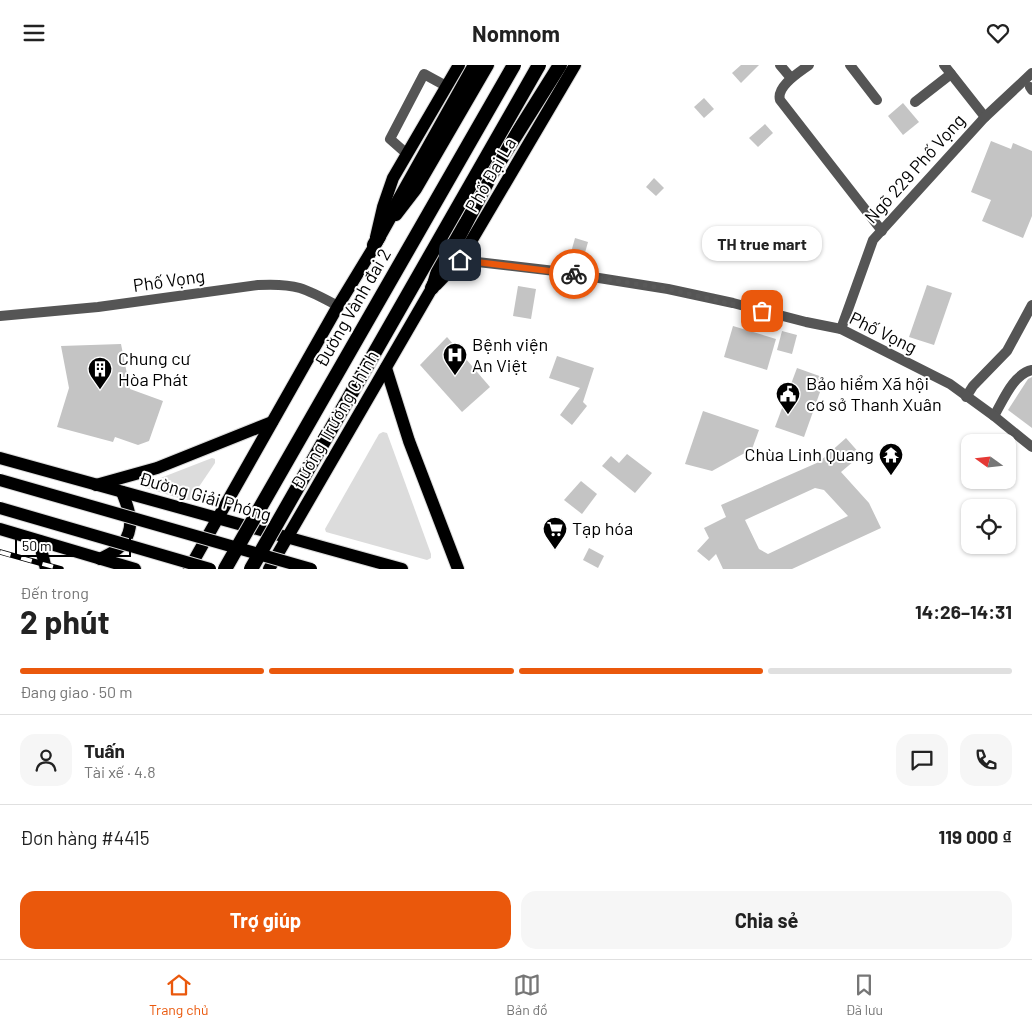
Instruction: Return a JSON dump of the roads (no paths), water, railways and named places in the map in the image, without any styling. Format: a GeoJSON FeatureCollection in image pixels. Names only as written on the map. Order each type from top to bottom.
{"type":"FeatureCollection","features":[{"type":"Feature","properties":{"kind":"highway"},"geometry":{"type":"LineString","coordinates":[[374,245],[475,65]]}},
{"type":"Feature","properties":{"kind":"highway","name":"Đường Vành đai 2"},"geometry":{"type":"LineString","coordinates":[[225,569],[514,65]]}},
{"type":"Feature","properties":{"kind":"highway"},"geometry":{"type":"LineString","coordinates":[[250,569],[539,65]]}},
{"type":"Feature","properties":{"kind":"highway"},"geometry":{"type":"LineString","coordinates":[[432,288],[491,175],[560,65]]}},
{"type":"Feature","properties":{"kind":"main road"},"geometry":{"type":"LineString","coordinates":[[374,245],[383,207],[393,178],[458,65]]}},
{"type":"Feature","properties":{"kind":"main road"},"geometry":{"type":"LineString","coordinates":[[189,569],[374,245],[416,189],[488,65]]}},
{"type":"Feature","properties":{"kind":"main road","name":"Phố Đại La"},"geometry":{"type":"LineString","coordinates":[[432,288],[442,253],[456,220],[543,65]]}},
{"type":"Feature","properties":{"kind":"main road","name":"Phố Đại La"},"geometry":{"type":"LineString","coordinates":[[432,288],[460,260],[575,65]]}},
{"type":"Feature","properties":{"kind":"main road","name":"Đường Trường Chinh"},"geometry":{"type":"LineString","coordinates":[[269,569],[432,288]]}},
{"type":"Feature","properties":{"kind":"main road"},"geometry":{"type":"LineString","coordinates":[[386,368],[409,441],[458,569]]}},
{"type":"Feature","properties":{"kind":"main road"},"geometry":{"type":"LineString","coordinates":[[96,485],[157,469],[272,422]]}},
{"type":"Feature","properties":{"kind":"main road","name":"Đường Giải Phóng"},"geometry":{"type":"LineString","coordinates":[[0,458],[402,569]]}},
{"type":"Feature","properties":{"kind":"main road"},"geometry":{"type":"LineString","coordinates":[[0,480],[310,569]]}},
{"type":"Feature","properties":{"kind":"main road"},"geometry":{"type":"LineString","coordinates":[[100,559],[122,545],[129,529],[131,517],[122,492]]}},
{"type":"Feature","properties":{"kind":"main road"},"geometry":{"type":"LineString","coordinates":[[0,508],[210,569]]}},
{"type":"Feature","properties":{"kind":"main road"},"geometry":{"type":"LineString","coordinates":[[0,529],[135,569]]}},
{"type":"Feature","properties":{"kind":"main road"},"geometry":{"type":"LineString","coordinates":[[39,541],[46,569]]}},
{"type":"Feature","properties":{"kind":"street"},"geometry":{"type":"LineString","coordinates":[[780,65],[791,78]]}},
{"type":"Feature","properties":{"kind":"street"},"geometry":{"type":"LineString","coordinates":[[809,65],[791,78],[780,91],[778,95],[780,100],[882,231]]}},
{"type":"Feature","properties":{"kind":"street"},"geometry":{"type":"LineString","coordinates":[[850,65],[877,100]]}},
{"type":"Feature","properties":{"kind":"street","name":"Ngõ 229 Phố Vọng"},"geometry":{"type":"LineString","coordinates":[[944,65],[985,117]]}},
{"type":"Feature","properties":{"kind":"street","name":"Ngõ 229 Phố Vọng"},"geometry":{"type":"LineString","coordinates":[[841,329],[874,240],[985,117],[1032,73]]}},
{"type":"Feature","properties":{"kind":"street"},"geometry":{"type":"LineString","coordinates":[[407,154],[390,139],[424,74],[446,86]]}},
{"type":"Feature","properties":{"kind":"street"},"geometry":{"type":"LineString","coordinates":[[915,102],[951,74]]}},
{"type":"Feature","properties":{"kind":"street","name":"Phố Vọng"},"geometry":{"type":"LineString","coordinates":[[460,260],[555,271],[668,289],[841,329],[950,384],[1032,447]]}},
{"type":"Feature","properties":{"kind":"street","name":"Phố Vọng"},"geometry":{"type":"LineString","coordinates":[[0,316],[98,307],[258,285],[281,284],[308,289],[338,306]]}},
{"type":"Feature","properties":{"kind":"street"},"geometry":{"type":"LineString","coordinates":[[966,397],[973,386],[1007,351],[1032,305]]}},
{"type":"Feature","properties":{"kind":"street"},"geometry":{"type":"LineString","coordinates":[[994,416],[1018,378],[1025,372],[1032,370]]}},
{"type":"Feature","properties":{"kind":"railway"},"geometry":{"type":"LineString","coordinates":[[0,552],[61,569]]}},
{"type":"Feature","properties":{"kind":"place","name":"TH true mart"},"geometry":{"type":"Point","coordinates":[762,311]}},
{"type":"Feature","properties":{"kind":"place","name":"Bệnh viện An Việt"},"geometry":{"type":"Point","coordinates":[455,376]}},
{"type":"Feature","properties":{"kind":"place","name":"Chung cư Hòa Phát"},"geometry":{"type":"Point","coordinates":[100,390]}},
{"type":"Feature","properties":{"kind":"place","name":"Bảo hiểm Xã hội cơ sở Thanh Xuân"},"geometry":{"type":"Point","coordinates":[788,415]}},
{"type":"Feature","properties":{"kind":"place","name":"Chùa Linh Quang"},"geometry":{"type":"Point","coordinates":[891,476]}},
{"type":"Feature","properties":{"kind":"place","name":"Tạp hóa"},"geometry":{"type":"Point","coordinates":[555,550]}}]}
